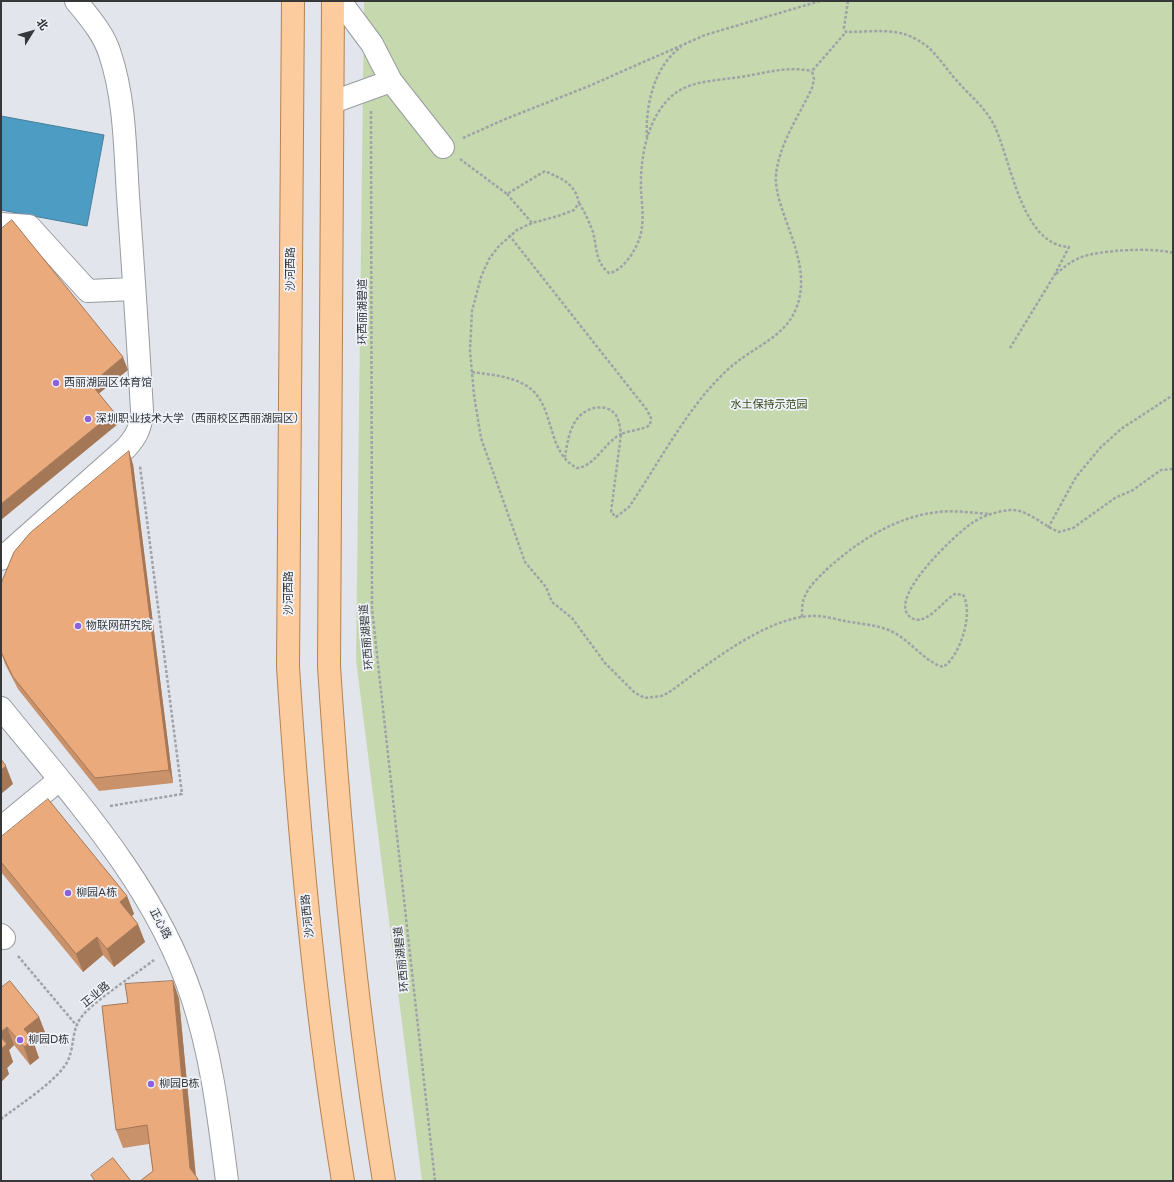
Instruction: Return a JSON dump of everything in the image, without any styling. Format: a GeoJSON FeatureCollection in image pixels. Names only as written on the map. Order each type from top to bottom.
{"type":"FeatureCollection","features":[{"type":"Feature","properties":{"kind":"main road","name":"沙河西路"},"geometry":{"type":"LineString","coordinates":[[293,1],[288,667],[294,764],[312,956],[343,1181]]}},
{"type":"Feature","properties":{"kind":"main road"},"geometry":{"type":"LineString","coordinates":[[333,1],[329,666],[338,797],[351,936],[364,1047],[384,1181]]}},
{"type":"Feature","properties":{"kind":"lane"},"geometry":{"type":"LineString","coordinates":[[1,558],[126,448],[136,436],[141,425],[142,411],[134,289],[122,117],[118,82],[110,53],[104,41],[95,24],[76,1]]}},
{"type":"Feature","properties":{"kind":"lane"},"geometry":{"type":"LineString","coordinates":[[340,1],[372,44],[381,84],[443,147]]}},
{"type":"Feature","properties":{"kind":"lane"},"geometry":{"type":"LineString","coordinates":[[333,102],[381,84]]}},
{"type":"Feature","properties":{"kind":"lane"},"geometry":{"type":"LineString","coordinates":[[1,224],[29,226],[88,291],[134,289]]}},
{"type":"Feature","properties":{"kind":"lane","name":"正心路"},"geometry":{"type":"LineString","coordinates":[[1,708],[118,854],[146,898],[172,947],[192,997],[214,1082],[227,1181]]}},
{"type":"Feature","properties":{"kind":"lane"},"geometry":{"type":"LineString","coordinates":[[1,828],[59,780]]}},
{"type":"Feature","properties":{"kind":"path"},"geometry":{"type":"LineString","coordinates":[[532,223],[507,194],[443,147],[503,120],[589,86],[705,35],[820,1]]}},
{"type":"Feature","properties":{"kind":"path"},"geometry":{"type":"LineString","coordinates":[[846,32],[844,28],[848,1]]}},
{"type":"Feature","properties":{"kind":"path"},"geometry":{"type":"LineString","coordinates":[[812,71],[846,32]]}},
{"type":"Feature","properties":{"kind":"path"},"geometry":{"type":"LineString","coordinates":[[846,32],[904,34],[927,46],[958,82],[986,110],[995,126],[1018,194],[1030,218],[1050,242],[1059,247],[1069,247],[1054,276],[1010,348]]}},
{"type":"Feature","properties":{"kind":"path"},"geometry":{"type":"LineString","coordinates":[[647,141],[646,124],[648,112],[660,70],[667,60],[687,43]]}},
{"type":"Feature","properties":{"kind":"path"},"geometry":{"type":"LineString","coordinates":[[507,194],[545,172],[564,180],[577,191],[579,203],[585,211],[593,234],[595,252],[603,268],[609,273],[615,272],[622,267],[635,249],[641,233],[643,212],[642,171],[647,141],[653,122],[673,95],[691,85],[709,80],[789,69],[812,71]]}},
{"type":"Feature","properties":{"kind":"path"},"geometry":{"type":"LineString","coordinates":[[565,457],[573,426],[579,416],[588,410],[598,408],[611,410],[617,418],[621,434],[611,512],[616,517],[629,507],[708,390],[740,360],[764,345],[783,329],[795,312],[800,294],[802,275],[797,253],[778,196],[776,175],[782,150],[812,88],[814,79],[812,71]]}},
{"type":"Feature","properties":{"kind":"path","name":"环西丽湖碧道"},"geometry":{"type":"LineString","coordinates":[[381,84],[372,609],[435,1181]]}},
{"type":"Feature","properties":{"kind":"path"},"geometry":{"type":"LineString","coordinates":[[579,203],[574,210],[532,223],[509,235],[498,246],[489,260],[481,277],[472,312],[470,351],[474,395],[481,438],[525,562],[546,588],[552,602],[572,618],[605,663],[635,693],[645,698],[661,696],[754,635],[775,625],[802,617],[812,616],[884,628],[909,641],[934,664],[944,667],[949,664],[957,653],[966,626],[966,600],[963,595],[955,594],[946,600],[930,616],[922,619],[909,616],[905,607],[905,601],[912,586],[943,550],[973,522],[991,514],[1010,510],[1024,512],[1048,528],[1059,532],[1073,528],[1115,498],[1133,490],[1161,470],[1173,469]]}},
{"type":"Feature","properties":{"kind":"path"},"geometry":{"type":"LineString","coordinates":[[472,372],[514,380],[531,390],[544,408],[556,442],[565,457],[573,466],[581,468],[587,465],[610,442],[621,434],[630,430],[645,428],[650,425],[651,418],[647,410],[509,235]]}},
{"type":"Feature","properties":{"kind":"path"},"geometry":{"type":"LineString","coordinates":[[1054,276],[1066,265],[1091,254],[1143,250],[1173,253]]}},
{"type":"Feature","properties":{"kind":"path"},"geometry":{"type":"LineString","coordinates":[[1048,528],[1076,477],[1100,448],[1121,429],[1173,395]]}},
{"type":"Feature","properties":{"kind":"path"},"geometry":{"type":"LineString","coordinates":[[84,811],[182,794],[136,436]]}},
{"type":"Feature","properties":{"kind":"path"},"geometry":{"type":"LineString","coordinates":[[802,617],[802,603],[805,594],[812,585],[836,562],[875,533],[907,519],[939,512],[991,514]]}},
{"type":"Feature","properties":{"kind":"path"},"geometry":{"type":"LineString","coordinates":[[2,937],[77,1026]]}},
{"type":"Feature","properties":{"kind":"path","name":"正业路"},"geometry":{"type":"LineString","coordinates":[[1,1119],[59,1074],[69,1058],[80,1019],[92,1007],[172,947]]}},
{"type":"Feature","properties":{"kind":"green space","name":"水土保持示范园"},"geometry":{"type":"Polygon","coordinates":[[[364,1],[1173,1],[1173,1181],[422,1181],[356,660],[364,1]]]}},
{"type":"Feature","properties":{"kind":"water"},"geometry":{"type":"Polygon","coordinates":[[[1,116],[104,135],[87,226],[1,210],[1,116]]]}},
{"type":"Feature","properties":{"kind":"building","name":"西丽湖园区体育馆"},"geometry":{"type":"Polygon","coordinates":[[[12,220],[123,357],[91,384],[114,412],[1,504],[1,229],[12,220]]]}},
{"type":"Feature","properties":{"kind":"building","name":"物联网研究院"},"geometry":{"type":"Polygon","coordinates":[[[129,451],[169,770],[95,778],[13,677],[1,652],[1,586],[14,552],[30,533],[129,451]]]}},
{"type":"Feature","properties":{"kind":"building"},"geometry":{"type":"Polygon","coordinates":[[[1,759],[6,766],[1,770],[1,759]]]}},
{"type":"Feature","properties":{"kind":"building","name":"柳园A栋"},"geometry":{"type":"Polygon","coordinates":[[[48,799],[127,896],[120,902],[138,924],[107,949],[97,937],[76,954],[1,862],[1,837],[48,799]]]}},
{"type":"Feature","properties":{"kind":"building"},"geometry":{"type":"Polygon","coordinates":[[[10,981],[39,1017],[24,1029],[33,1040],[24,1047],[7,1027],[1,1032],[1,988],[10,981]]]}},
{"type":"Feature","properties":{"kind":"building","name":"柳园B栋"},"geometry":{"type":"Polygon","coordinates":[[[173,981],[190,1168],[198,1179],[195,1181],[140,1181],[153,1171],[147,1125],[116,1130],[102,1006],[128,1003],[125,984],[173,981]]]}},
{"type":"Feature","properties":{"kind":"building"},"geometry":{"type":"Polygon","coordinates":[[[1,1037],[7,1044],[1,1049],[1,1037]]]}},
{"type":"Feature","properties":{"kind":"building"},"geometry":{"type":"Polygon","coordinates":[[[113,1158],[131,1181],[95,1181],[91,1175],[113,1158]]]}},
{"type":"Feature","properties":{"kind":"place","name":"西丽湖园区体育馆"},"geometry":{"type":"Point","coordinates":[56,383]}},
{"type":"Feature","properties":{"kind":"place","name":"深圳职业技术大学（西丽校区西丽湖园区）"},"geometry":{"type":"Point","coordinates":[88,419]}},
{"type":"Feature","properties":{"kind":"place","name":"物联网研究院"},"geometry":{"type":"Point","coordinates":[78,626]}},
{"type":"Feature","properties":{"kind":"place","name":"柳园A栋"},"geometry":{"type":"Point","coordinates":[68,893]}},
{"type":"Feature","properties":{"kind":"place","name":"柳园D栋"},"geometry":{"type":"Point","coordinates":[20,1040]}},
{"type":"Feature","properties":{"kind":"place","name":"柳园B栋"},"geometry":{"type":"Point","coordinates":[151,1084]}}]}
